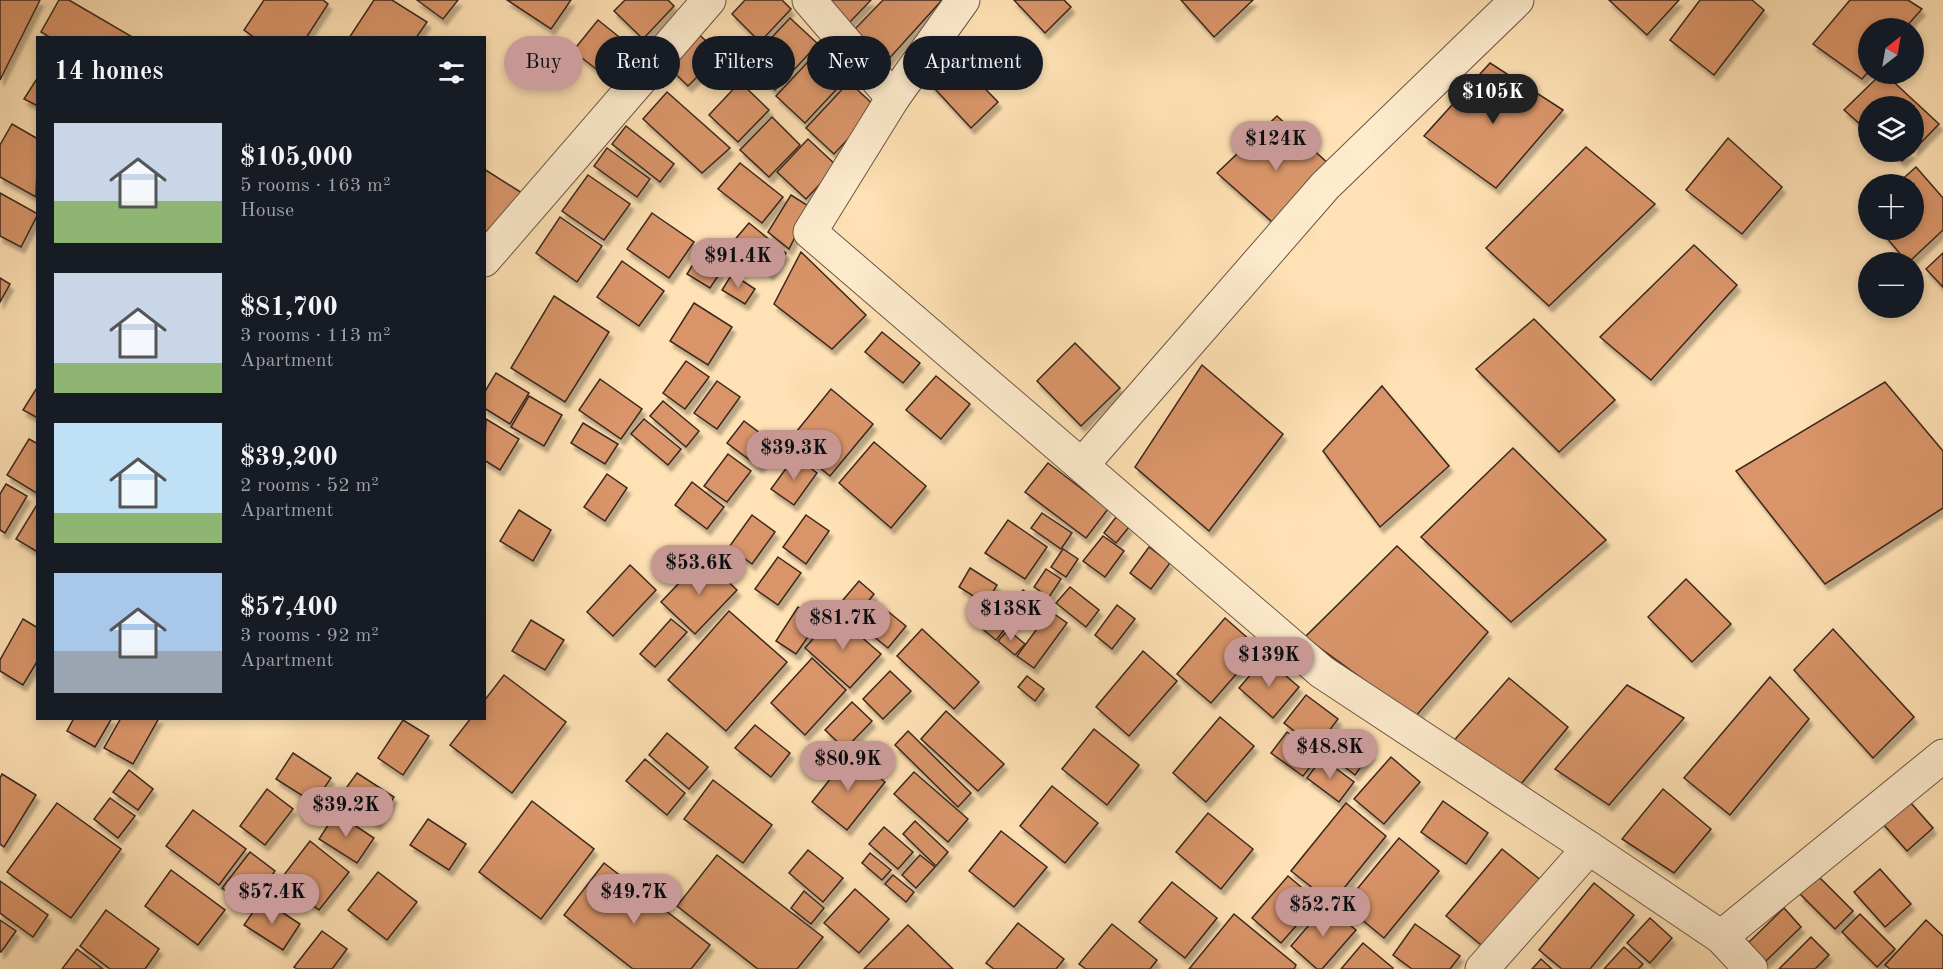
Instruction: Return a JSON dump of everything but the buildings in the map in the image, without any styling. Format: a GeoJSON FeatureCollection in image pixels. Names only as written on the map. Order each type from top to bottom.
{"type":"FeatureCollection","features":[{"type":"Feature","properties":{"kind":"street"},"geometry":{"type":"LineString","coordinates":[[486,258],[709,0]]}},
{"type":"Feature","properties":{"kind":"street"},"geometry":{"type":"LineString","coordinates":[[809,0],[893,98]]}},
{"type":"Feature","properties":{"kind":"street"},"geometry":{"type":"LineString","coordinates":[[963,0],[893,98],[810,232],[1322,672],[1721,937],[1751,969]]}},
{"type":"Feature","properties":{"kind":"street"},"geometry":{"type":"LineString","coordinates":[[1082,465],[1325,186],[1517,0]]}},
{"type":"Feature","properties":{"kind":"street"},"geometry":{"type":"LineString","coordinates":[[1721,937],[1943,756]]}},
{"type":"Feature","properties":{"kind":"street"},"geometry":{"type":"LineString","coordinates":[[1482,969],[1589,848]]}}]}
